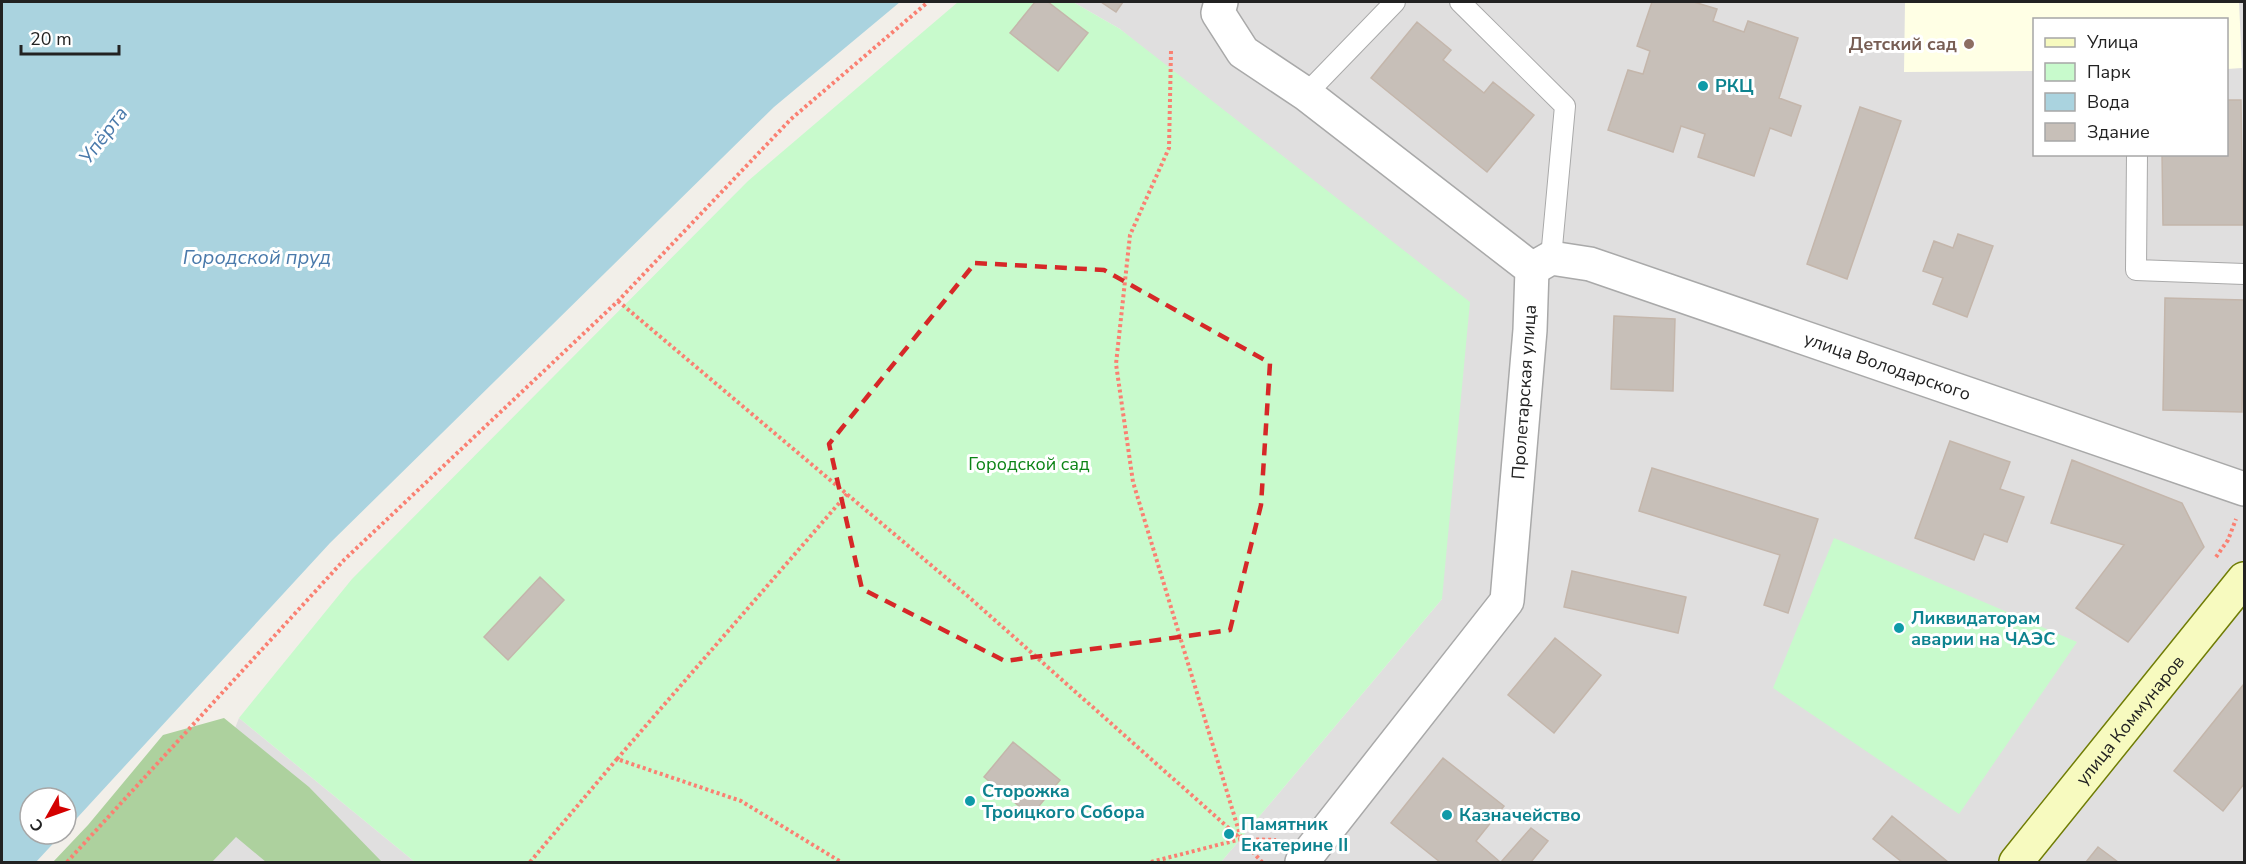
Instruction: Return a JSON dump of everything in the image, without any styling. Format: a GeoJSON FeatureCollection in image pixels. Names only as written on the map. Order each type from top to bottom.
{"type":"FeatureCollection","features":[{"type":"Feature","properties":{"kind":"main road","name":"улица Коммунаров"},"geometry":{"type":"LineString","coordinates":[[2016,862],[2244,579]]}},
{"type":"Feature","properties":{"kind":"street"},"geometry":{"type":"LineString","coordinates":[[1221,2],[1218,13],[1243,52],[1306,94],[1542,263]]}},
{"type":"Feature","properties":{"kind":"street","name":"улица Володарского"},"geometry":{"type":"LineString","coordinates":[[1542,263],[1590,264],[2244,489]]}},
{"type":"Feature","properties":{"kind":"street","name":"Пролетарская улица"},"geometry":{"type":"LineString","coordinates":[[1302,862],[1507,601],[1530,330],[1542,263]]}},
{"type":"Feature","properties":{"kind":"lane"},"geometry":{"type":"LineString","coordinates":[[1306,94],[1395,2]]}},
{"type":"Feature","properties":{"kind":"lane"},"geometry":{"type":"LineString","coordinates":[[1460,2],[1565,106],[1542,263]]}},
{"type":"Feature","properties":{"kind":"lane"},"geometry":{"type":"LineString","coordinates":[[2137,156],[2136,270],[2244,274]]}},
{"type":"Feature","properties":{"kind":"path"},"geometry":{"type":"LineString","coordinates":[[67,862],[344,560],[618,301],[791,119],[928,2]]}},
{"type":"Feature","properties":{"kind":"path"},"geometry":{"type":"LineString","coordinates":[[1171,51],[1169,148],[1130,235],[1116,364],[1133,482],[1241,839]]}},
{"type":"Feature","properties":{"kind":"path"},"geometry":{"type":"LineString","coordinates":[[618,301],[970,597],[1241,839],[1262,862]]}},
{"type":"Feature","properties":{"kind":"path"},"geometry":{"type":"LineString","coordinates":[[530,862],[848,494]]}},
{"type":"Feature","properties":{"kind":"path"},"geometry":{"type":"LineString","coordinates":[[617,759],[741,801],[841,862]]}},
{"type":"Feature","properties":{"kind":"path"},"geometry":{"type":"LineString","coordinates":[[1151,862],[1241,839]]}},
{"type":"Feature","properties":{"kind":"highlighted area"},"geometry":{"type":"Polygon","coordinates":[[[975,263],[1104,270],[1270,363],[1261,505],[1230,630],[1005,661],[862,589],[829,444],[975,263]]]}},
{"type":"Feature","properties":{"kind":"shaded area"},"geometry":{"type":"Polygon","coordinates":[[[1073,2],[2244,2],[2244,862],[1221,862],[1442,599],[1161,63],[1120,29],[1073,2]]]}},
{"type":"Feature","properties":{"kind":"shaded area","name":"Детский сад"},"geometry":{"type":"Polygon","coordinates":[[[1905,2],[2239,2],[2242,68],[2228,69],[2228,18],[2033,18],[2033,71],[1904,72],[1905,2]]]}},
{"type":"Feature","properties":{"kind":"shaded area"},"geometry":{"type":"Polygon","coordinates":[[[239,718],[415,862],[151,862],[221,764],[239,718]]]}},
{"type":"Feature","properties":{"kind":"green space","name":"Городской сад"},"geometry":{"type":"Polygon","coordinates":[[[958,2],[1073,2],[1120,29],[1470,302],[1442,599],[1221,862],[415,862],[239,718],[352,579],[748,181],[958,2]]]}},
{"type":"Feature","properties":{"kind":"green space"},"geometry":{"type":"Polygon","coordinates":[[[1834,538],[2077,642],[1959,814],[1773,688],[1834,538]]]}},
{"type":"Feature","properties":{"kind":"green space"},"geometry":{"type":"Polygon","coordinates":[[[224,718],[309,787],[382,862],[266,862],[236,837],[212,862],[53,862],[68,846],[78,846],[78,836],[163,735],[224,718]]]}},
{"type":"Feature","properties":{"kind":"water","name":"Городской пруд"},"geometry":{"type":"Polygon","coordinates":[[[2,2],[900,2],[774,107],[330,543],[78,817],[78,786],[18,786],[18,846],[51,846],[36,862],[2,862],[2,2]]]}},
{"type":"Feature","properties":{"kind":"building"},"geometry":{"type":"Polygon","coordinates":[[[1035,2],[1048,2],[1088,33],[1058,71],[1010,33],[1035,2]]]}},
{"type":"Feature","properties":{"kind":"building"},"geometry":{"type":"Polygon","coordinates":[[[1101,2],[1123,2],[1116,12],[1101,2]]]}},
{"type":"Feature","properties":{"kind":"building","name":"РКЦ"},"geometry":{"type":"Polygon","coordinates":[[[1652,2],[1694,2],[1717,9],[1713,21],[1744,32],[1748,21],[1798,38],[1779,98],[1801,106],[1791,136],[1770,128],[1754,176],[1698,157],[1705,134],[1681,126],[1673,152],[1608,130],[1628,70],[1643,74],[1650,51],[1637,46],[1652,2]]]}},
{"type":"Feature","properties":{"kind":"building"},"geometry":{"type":"Polygon","coordinates":[[[1417,22],[1451,50],[1443,60],[1484,93],[1493,82],[1534,115],[1487,172],[1371,78],[1417,22]]]}},
{"type":"Feature","properties":{"kind":"building"},"geometry":{"type":"Polygon","coordinates":[[[2228,100],[2241,100],[2243,225],[2163,225],[2162,156],[2228,156],[2228,100]]]}},
{"type":"Feature","properties":{"kind":"building"},"geometry":{"type":"Polygon","coordinates":[[[1860,107],[1901,121],[1847,279],[1807,264],[1860,107]]]}},
{"type":"Feature","properties":{"kind":"building"},"geometry":{"type":"Polygon","coordinates":[[[1958,234],[1993,246],[1967,317],[1933,304],[1943,278],[1923,271],[1934,241],[1953,248],[1958,234]]]}},
{"type":"Feature","properties":{"kind":"building"},"geometry":{"type":"Polygon","coordinates":[[[2165,298],[2244,300],[2242,412],[2163,410],[2165,298]]]}},
{"type":"Feature","properties":{"kind":"building"},"geometry":{"type":"Polygon","coordinates":[[[1614,316],[1675,319],[1673,391],[1611,389],[1614,316]]]}},
{"type":"Feature","properties":{"kind":"building"},"geometry":{"type":"Polygon","coordinates":[[[1950,441],[2010,462],[2000,489],[2024,497],[2007,542],[1984,534],[1974,560],[1915,538],[1950,441]]]}},
{"type":"Feature","properties":{"kind":"building"},"geometry":{"type":"Polygon","coordinates":[[[2072,460],[2182,503],[2204,547],[2128,642],[2076,608],[2124,545],[2051,523],[2072,460]]]}},
{"type":"Feature","properties":{"kind":"building"},"geometry":{"type":"Polygon","coordinates":[[[1652,468],[1818,519],[1788,613],[1764,605],[1780,555],[1639,511],[1652,468]]]}},
{"type":"Feature","properties":{"kind":"building"},"geometry":{"type":"Polygon","coordinates":[[[1572,571],[1686,597],[1678,633],[1564,607],[1572,571]]]}},
{"type":"Feature","properties":{"kind":"building"},"geometry":{"type":"Polygon","coordinates":[[[540,577],[564,600],[508,660],[484,637],[540,577]]]}},
{"type":"Feature","properties":{"kind":"building"},"geometry":{"type":"Polygon","coordinates":[[[1555,638],[1601,675],[1554,733],[1508,695],[1555,638]]]}},
{"type":"Feature","properties":{"kind":"building"},"geometry":{"type":"Polygon","coordinates":[[[2244,684],[2244,784],[2223,811],[2174,771],[2244,684]]]}},
{"type":"Feature","properties":{"kind":"building"},"geometry":{"type":"Polygon","coordinates":[[[1013,742],[1060,780],[1031,816],[984,777],[1013,742]]]}},
{"type":"Feature","properties":{"kind":"building","name":"Казначейство"},"geometry":{"type":"Polygon","coordinates":[[[1443,758],[1504,806],[1476,841],[1500,862],[1440,862],[1391,823],[1443,758]]]}},
{"type":"Feature","properties":{"kind":"building"},"geometry":{"type":"Polygon","coordinates":[[[1892,816],[1948,862],[1902,862],[1873,839],[1892,816]]]}},
{"type":"Feature","properties":{"kind":"building","name":"Казначейство"},"geometry":{"type":"Polygon","coordinates":[[[1531,828],[1548,841],[1531,862],[1501,862],[1531,828]]]}},
{"type":"Feature","properties":{"kind":"building"},"geometry":{"type":"Polygon","coordinates":[[[2098,847],[2118,862],[2086,862],[2098,847]]]}},
{"type":"Feature","properties":{"kind":"place","name":"Детский сад"},"geometry":{"type":"Point","coordinates":[1969,44]}},
{"type":"Feature","properties":{"kind":"place","name":"РКЦ"},"geometry":{"type":"Point","coordinates":[1703,86]}},
{"type":"Feature","properties":{"kind":"place","name":"Ликвидаторам аварии на ЧАЭС"},"geometry":{"type":"Point","coordinates":[1899,628]}},
{"type":"Feature","properties":{"kind":"place","name":"Сторожка Троицкого Собора"},"geometry":{"type":"Point","coordinates":[970,801]}},
{"type":"Feature","properties":{"kind":"place","name":"Казначейство"},"geometry":{"type":"Point","coordinates":[1447,815]}},
{"type":"Feature","properties":{"kind":"place","name":"Памятник Екатерине II"},"geometry":{"type":"Point","coordinates":[1229,834]}},
{"type":"Feature","properties":{"kind":"water label","name":"Упёрта"},"geometry":{"type":"Point","coordinates":[103,135]}}]}
